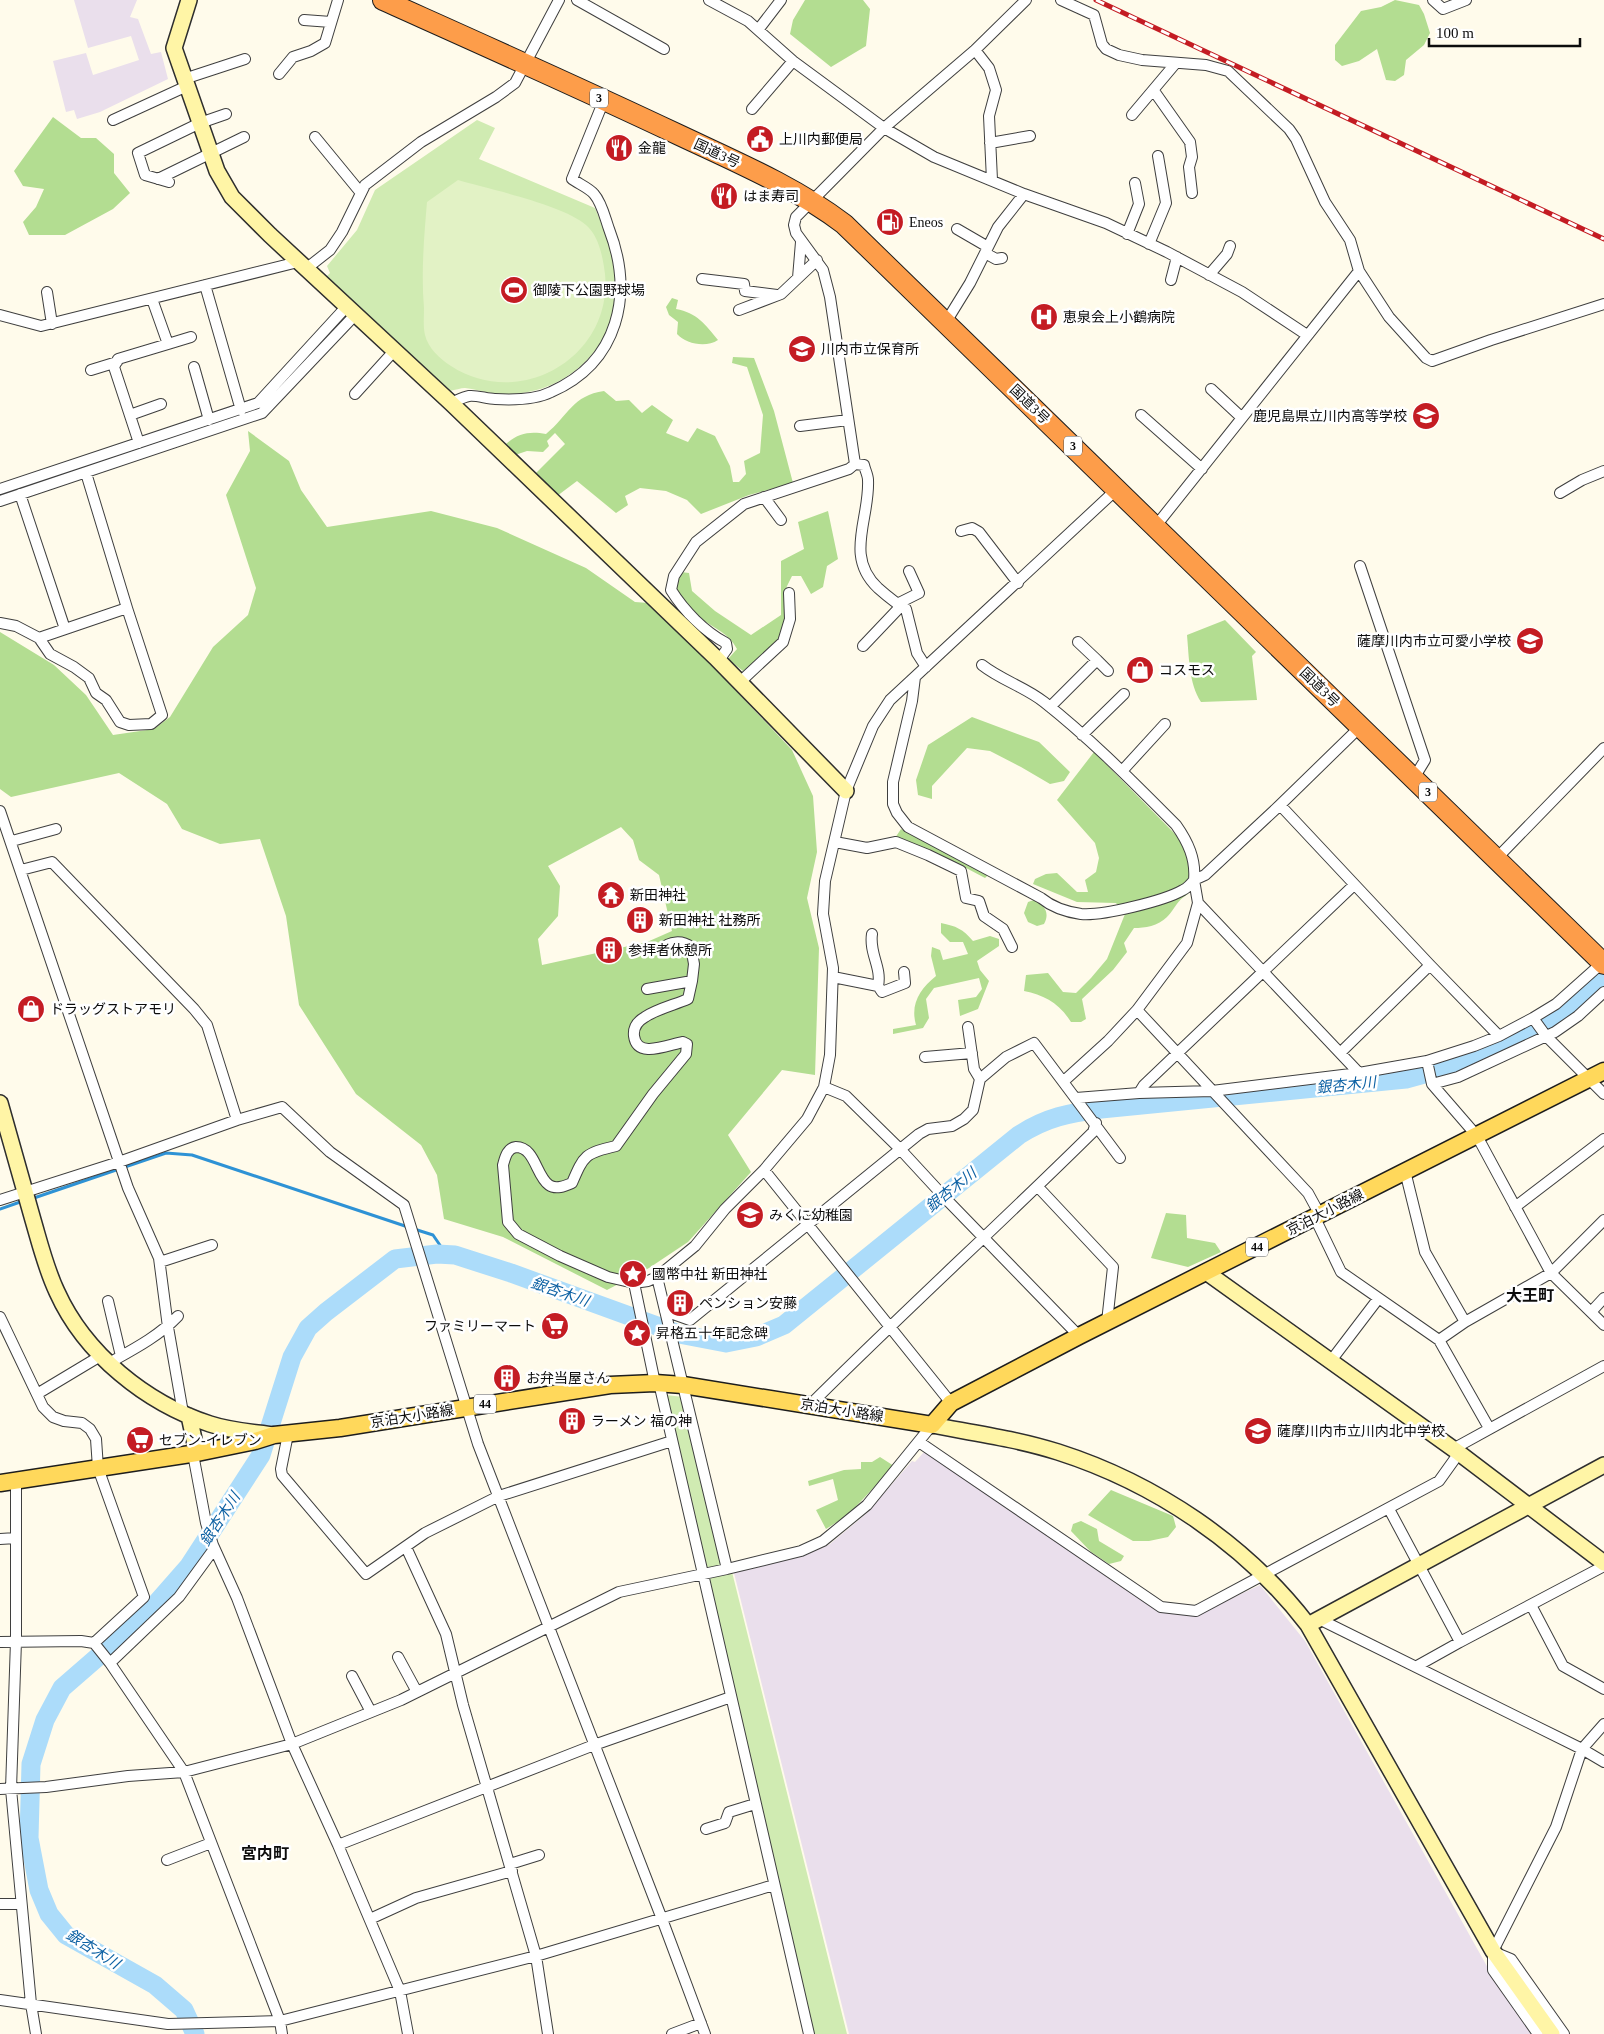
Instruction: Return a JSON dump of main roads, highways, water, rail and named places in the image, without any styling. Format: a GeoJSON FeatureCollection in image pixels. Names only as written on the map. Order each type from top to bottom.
{"type":"FeatureCollection","features":[{"type":"Feature","properties":{"kind":"highway","name":"国道3号"},"geometry":{"type":"LineString","coordinates":[[384,0],[759,173],[812,201],[844,224],[1603,963]]}},
{"type":"Feature","properties":{"kind":"main road","name":"京泊大小路線"},"geometry":{"type":"LineString","coordinates":[[8,1482],[195,1454],[271,1436],[340,1428],[610,1385],[657,1383],[682,1385],[932,1425],[951,1403],[1079,1336],[1604,1071]]}},
{"type":"Feature","properties":{"kind":"waterway","name":"銀杏木川"},"geometry":{"type":"LineString","coordinates":[[195,2034],[184,2010],[155,1985],[66,1935],[49,1914],[39,1890],[29,1838],[31,1764],[45,1720],[62,1688],[146,1615],[189,1566],[261,1455],[292,1357],[308,1328],[395,1259],[437,1254],[455,1255],[511,1273],[679,1334],[726,1343],[756,1337],[784,1325],[1019,1135],[1039,1124],[1068,1114],[1101,1109],[1406,1079],[1471,1061],[1495,1051],[1554,1019],[1604,976]]}},
{"type":"Feature","properties":{"kind":"waterway"},"geometry":{"type":"LineString","coordinates":[[31,1199],[166,1153],[192,1155],[408,1227]]}},
{"type":"Feature","properties":{"kind":"waterway"},"geometry":{"type":"LineString","coordinates":[[0,1209],[23,1201]]}},
{"type":"Feature","properties":{"kind":"waterway"},"geometry":{"type":"LineString","coordinates":[[414,1229],[433,1235],[446,1254],[455,1255]]}},
{"type":"Feature","properties":{"kind":"railway"},"geometry":{"type":"LineString","coordinates":[[1096,0],[1604,239]]}},
{"type":"Feature","properties":{"kind":"place","name":"上川内郵便局"},"geometry":{"type":"Point","coordinates":[760,139]}},
{"type":"Feature","properties":{"kind":"place","name":"金龍"},"geometry":{"type":"Point","coordinates":[619,148]}},
{"type":"Feature","properties":{"kind":"place","name":"はま寿司"},"geometry":{"type":"Point","coordinates":[724,196]}},
{"type":"Feature","properties":{"kind":"place","name":"Eneos"},"geometry":{"type":"Point","coordinates":[890,222]}},
{"type":"Feature","properties":{"kind":"place","name":"御陵下公園野球場"},"geometry":{"type":"Point","coordinates":[514,290]}},
{"type":"Feature","properties":{"kind":"place","name":"恵泉会上小鶴病院"},"geometry":{"type":"Point","coordinates":[1044,317]}},
{"type":"Feature","properties":{"kind":"place","name":"川内市立保育所"},"geometry":{"type":"Point","coordinates":[802,349]}},
{"type":"Feature","properties":{"kind":"place","name":"鹿児島県立川内高等学校"},"geometry":{"type":"Point","coordinates":[1426,416]}},
{"type":"Feature","properties":{"kind":"place","name":"薩摩川内市立可愛小学校"},"geometry":{"type":"Point","coordinates":[1530,641]}},
{"type":"Feature","properties":{"kind":"place","name":"コスモス"},"geometry":{"type":"Point","coordinates":[1140,670]}},
{"type":"Feature","properties":{"kind":"place","name":"新田神社"},"geometry":{"type":"Point","coordinates":[611,895]}},
{"type":"Feature","properties":{"kind":"place","name":"新田神社 社務所"},"geometry":{"type":"Point","coordinates":[640,920]}},
{"type":"Feature","properties":{"kind":"place","name":"参拝者休憩所"},"geometry":{"type":"Point","coordinates":[609,950]}},
{"type":"Feature","properties":{"kind":"place","name":"ドラッグストアモリ"},"geometry":{"type":"Point","coordinates":[31,1009]}},
{"type":"Feature","properties":{"kind":"place","name":"みくに幼稚園"},"geometry":{"type":"Point","coordinates":[750,1215]}},
{"type":"Feature","properties":{"kind":"place","name":"國幣中社 新田神社"},"geometry":{"type":"Point","coordinates":[633,1274]}},
{"type":"Feature","properties":{"kind":"place","name":"ペンション安藤"},"geometry":{"type":"Point","coordinates":[680,1303]}},
{"type":"Feature","properties":{"kind":"place","name":"ファミリーマート"},"geometry":{"type":"Point","coordinates":[555,1326]}},
{"type":"Feature","properties":{"kind":"place","name":"昇格五十年記念碑"},"geometry":{"type":"Point","coordinates":[637,1333]}},
{"type":"Feature","properties":{"kind":"place","name":"お弁当屋さん"},"geometry":{"type":"Point","coordinates":[507,1378]}},
{"type":"Feature","properties":{"kind":"place","name":"ラーメン 福の神"},"geometry":{"type":"Point","coordinates":[572,1421]}},
{"type":"Feature","properties":{"kind":"place","name":"薩摩川内市立川内北中学校"},"geometry":{"type":"Point","coordinates":[1258,1431]}},
{"type":"Feature","properties":{"kind":"place","name":"セブン-イレブン"},"geometry":{"type":"Point","coordinates":[140,1440]}},
{"type":"Feature","properties":{"kind":"district","name":"大王町"},"geometry":{"type":"Point","coordinates":[1530,1295]}},
{"type":"Feature","properties":{"kind":"district","name":"宮内町"},"geometry":{"type":"Point","coordinates":[265,1853]}}]}
